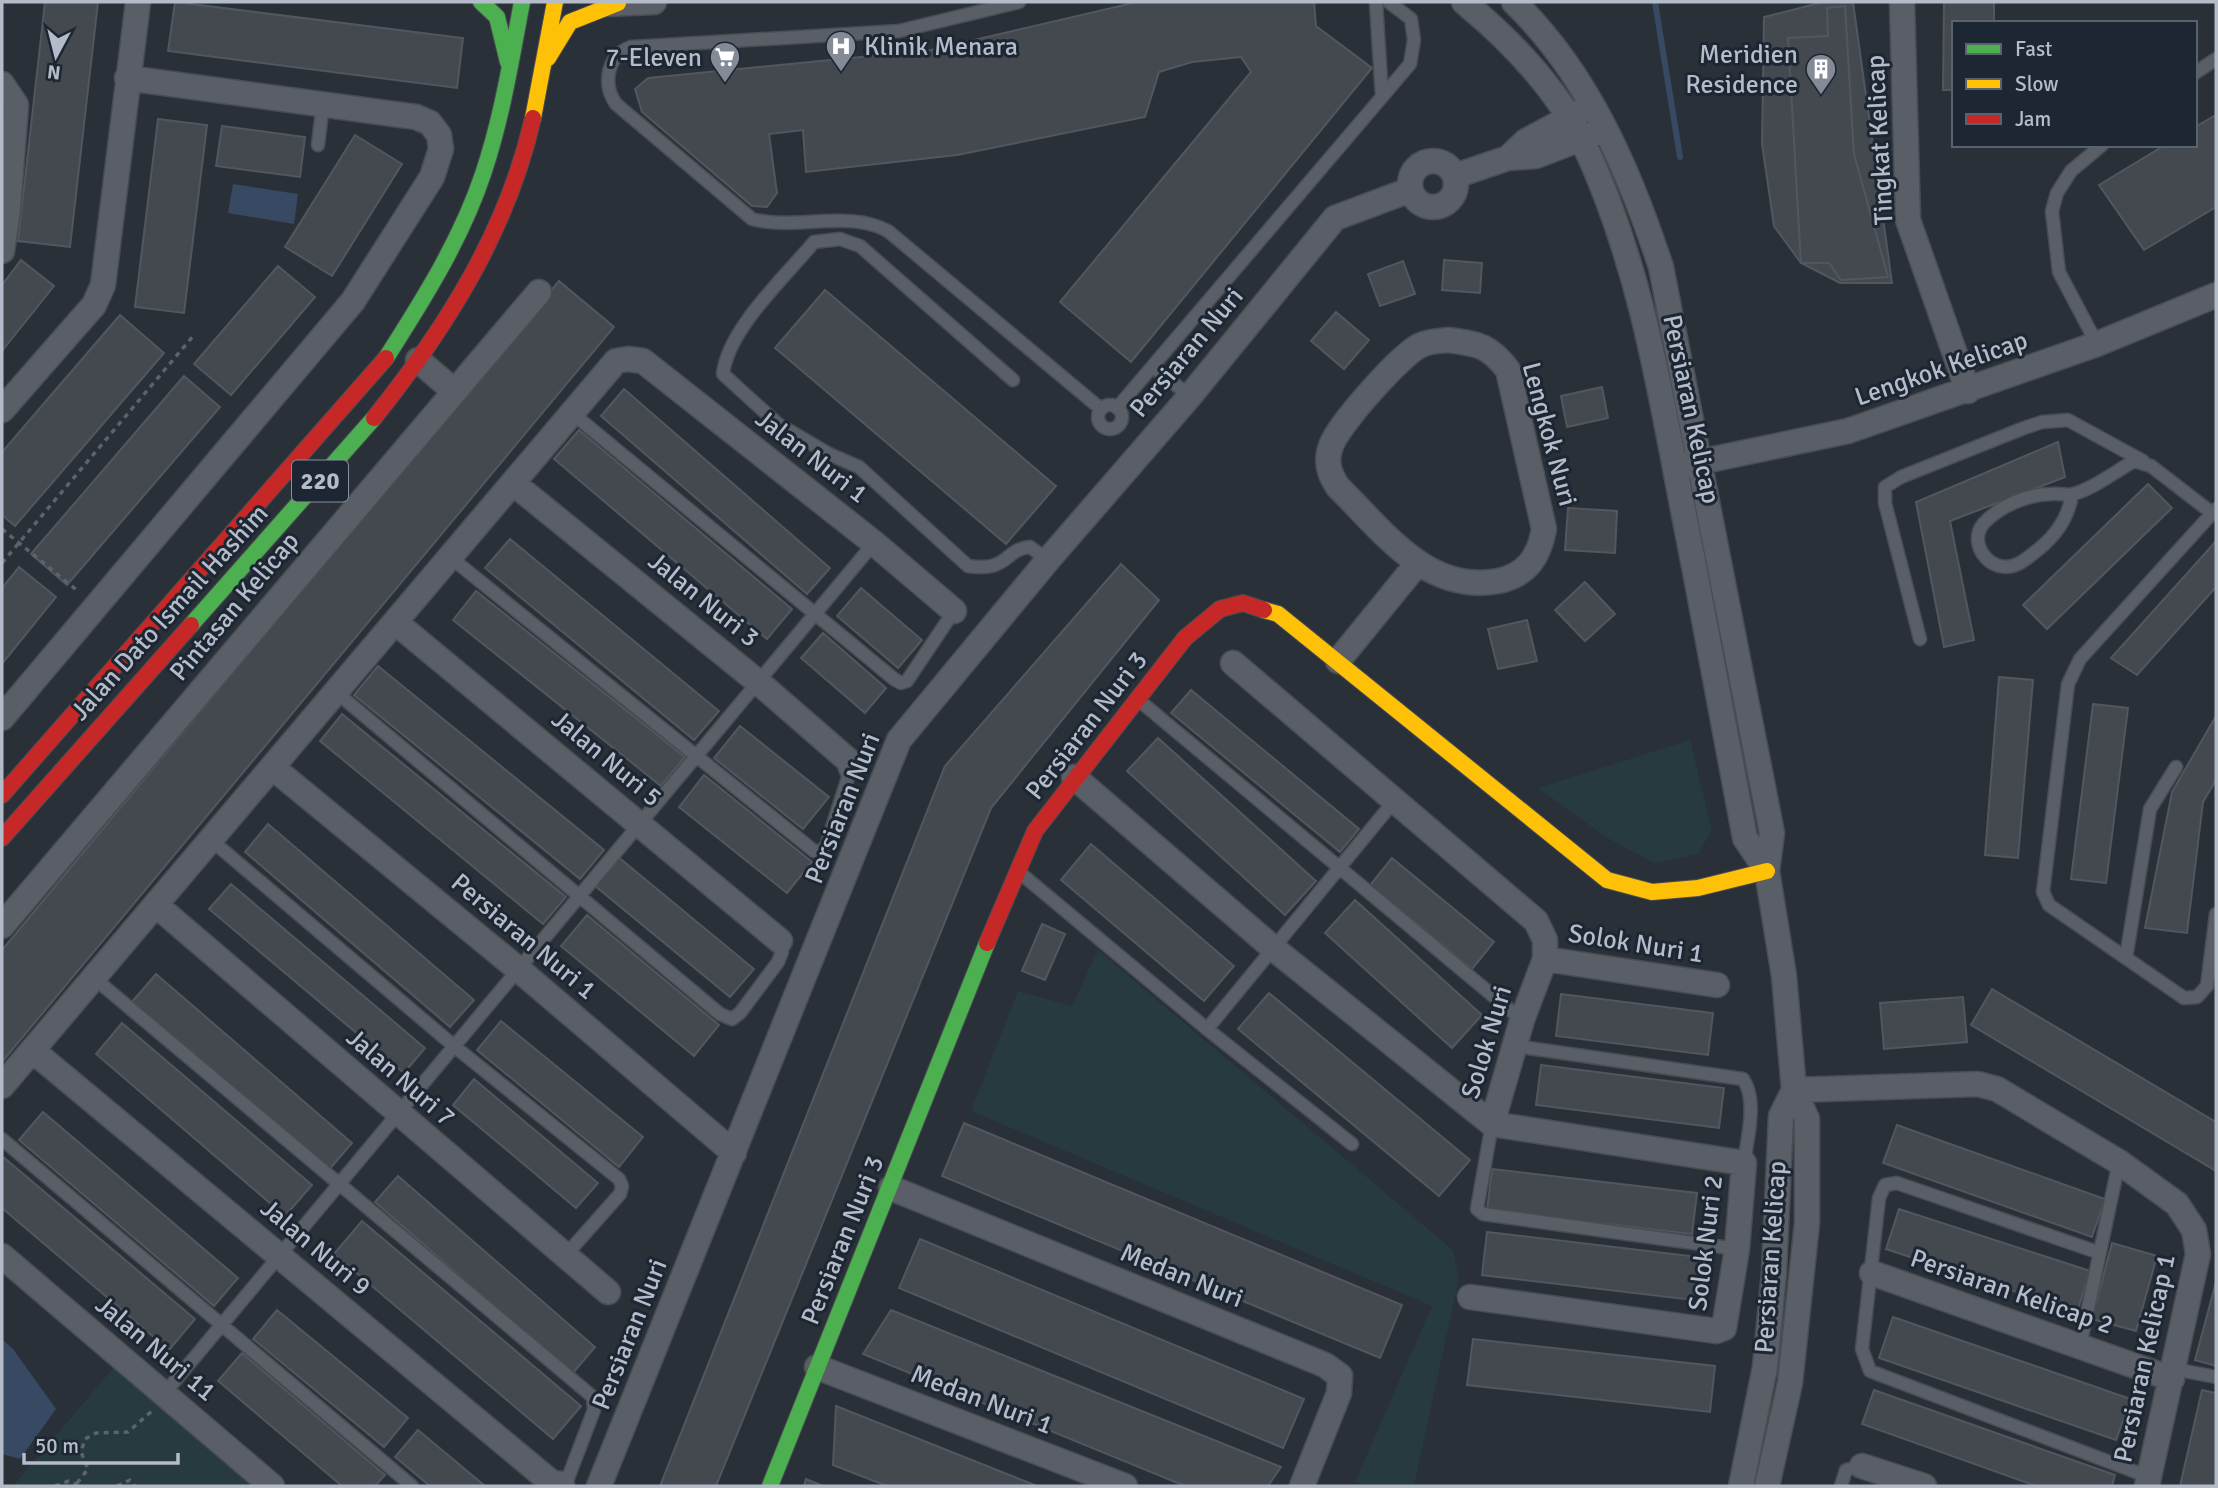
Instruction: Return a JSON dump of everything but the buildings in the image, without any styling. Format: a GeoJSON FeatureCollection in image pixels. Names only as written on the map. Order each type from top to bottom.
{"type":"FeatureCollection","features":[{"type":"Feature","properties":{"kind":"main road"},"geometry":{"type":"LineString","coordinates":[[481,2],[497,17],[509,68]]}},
{"type":"Feature","properties":{"kind":"main road","name":"Jalan Dato Ismail Hashim"},"geometry":{"type":"LineString","coordinates":[[2,794],[384,361],[410,321],[473,199],[485,165],[522,2]]}},
{"type":"Feature","properties":{"kind":"main road","name":"Jalan Dato Ismail Hashim"},"geometry":{"type":"LineString","coordinates":[[2,838],[379,414],[418,360],[490,243],[508,203],[521,164],[544,66],[555,2]]}},
{"type":"Feature","properties":{"kind":"main road"},"geometry":{"type":"LineString","coordinates":[[544,66],[570,22],[618,4]]}},
{"type":"Feature","properties":{"kind":"main road","name":"Persiaran Nuri 3"},"geometry":{"type":"LineString","coordinates":[[770,1486],[1016,869],[1035,831],[1074,777],[1139,701],[1185,639],[1220,609],[1243,603],[1278,614],[1606,880],[1652,892],[1698,888],[1767,871]]}},
{"type":"Feature","properties":{"kind":"street"},"geometry":{"type":"LineString","coordinates":[[2,410],[94,305],[103,285],[138,2]]}},
{"type":"Feature","properties":{"kind":"street"},"geometry":{"type":"LineString","coordinates":[[562,2],[654,2]]}},
{"type":"Feature","properties":{"kind":"street","name":"Persiaran Kelicap"},"geometry":{"type":"LineString","coordinates":[[1464,2],[1496,29],[1546,85],[1582,140],[1611,208],[1632,276],[1660,388],[1745,838],[1767,871]]}},
{"type":"Feature","properties":{"kind":"street","name":"Persiaran Kelicap"},"geometry":{"type":"LineString","coordinates":[[1514,2],[1541,28],[1606,128],[1638,197],[1661,267],[1772,833],[1767,871],[1784,976],[1794,1090],[1807,1119],[1807,1223],[1790,1383],[1767,1486]]}},
{"type":"Feature","properties":{"kind":"street","name":"Tingkat Kelicap"},"geometry":{"type":"LineString","coordinates":[[1902,2],[1908,220],[1968,391]]}},
{"type":"Feature","properties":{"kind":"street"},"geometry":{"type":"LineString","coordinates":[[2,718],[353,301],[432,177],[441,149],[439,135],[430,122],[416,117],[127,78]]}},
{"type":"Feature","properties":{"kind":"street"},"geometry":{"type":"LineString","coordinates":[[2,84],[16,105],[2,251]]}},
{"type":"Feature","properties":{"kind":"street"},"geometry":{"type":"LineString","coordinates":[[1508,158],[1526,141],[1592,105]]}},
{"type":"Feature","properties":{"kind":"street"},"geometry":{"type":"LineString","coordinates":[[1508,158],[1536,156],[1582,140],[1606,128]]}},
{"type":"Feature","properties":{"kind":"street","name":"Persiaran Nuri"},"geometry":{"type":"LineString","coordinates":[[599,1486],[899,740],[1048,560],[1190,396],[1335,218],[1410,190],[1411,176],[1426,162],[1446,165],[1455,176],[1508,158]]}},
{"type":"Feature","properties":{"kind":"street","name":"Pintasan Kelicap"},"geometry":{"type":"LineString","coordinates":[[2,926],[539,292]]}},
{"type":"Feature","properties":{"kind":"street","name":"Lengkok Kelicap"},"geometry":{"type":"LineString","coordinates":[[1675,467],[1848,431],[2097,344],[2216,295]]}},
{"type":"Feature","properties":{"kind":"street","name":"Lengkok Nuri"},"geometry":{"type":"LineString","coordinates":[[1448,340],[1478,344],[1495,353],[1508,370],[1544,529],[1541,548],[1528,568],[1508,579],[1481,584],[1454,582],[1417,564],[1338,487],[1329,474],[1331,446],[1339,430],[1404,355],[1422,344],[1448,340]]}},
{"type":"Feature","properties":{"kind":"street"},"geometry":{"type":"LineString","coordinates":[[418,360],[454,391]]}},
{"type":"Feature","properties":{"kind":"street","name":"Jalan Nuri 1"},"geometry":{"type":"LineString","coordinates":[[572,413],[616,361],[643,361],[874,543],[954,611]]}},
{"type":"Feature","properties":{"kind":"street"},"geometry":{"type":"LineString","coordinates":[[2,1086],[572,413]]}},
{"type":"Feature","properties":{"kind":"street","name":"Jalan Nuri 3"},"geometry":{"type":"LineString","coordinates":[[513,482],[758,682],[849,761],[851,768]]}},
{"type":"Feature","properties":{"kind":"street"},"geometry":{"type":"LineString","coordinates":[[1338,661],[1417,564]]}},
{"type":"Feature","properties":{"kind":"street","name":"Jalan Nuri 5"},"geometry":{"type":"LineString","coordinates":[[396,622],[780,941]]}},
{"type":"Feature","properties":{"kind":"street"},"geometry":{"type":"LineString","coordinates":[[1233,663],[1536,921],[1545,940],[1545,959]]}},
{"type":"Feature","properties":{"kind":"street","name":"Persiaran Nuri 1"},"geometry":{"type":"LineString","coordinates":[[272,767],[518,969],[734,1153]]}},
{"type":"Feature","properties":{"kind":"street","name":"Solok Nuri"},"geometry":{"type":"LineString","coordinates":[[1074,777],[1273,948],[1492,1124],[1522,1020],[1545,959]]}},
{"type":"Feature","properties":{"kind":"street","name":"Jalan Nuri 7"},"geometry":{"type":"LineString","coordinates":[[156,905],[608,1292]]}},
{"type":"Feature","properties":{"kind":"street","name":"Solok Nuri 1"},"geometry":{"type":"LineString","coordinates":[[1545,959],[1717,985]]}},
{"type":"Feature","properties":{"kind":"street","name":"Jalan Nuri 9"},"geometry":{"type":"LineString","coordinates":[[33,1051],[552,1483],[562,1484]]}},
{"type":"Feature","properties":{"kind":"street","name":"Persiaran Kelicap 1"},"geometry":{"type":"LineString","coordinates":[[1794,1090],[1978,1084],[1997,1089],[2119,1162],[2177,1203],[2194,1230],[2199,1254],[2148,1481]]}},
{"type":"Feature","properties":{"kind":"street","name":"Persiaran Kelicap"},"geometry":{"type":"LineString","coordinates":[[1741,1486],[1765,1367],[1774,1272],[1781,1116],[1794,1090]]}},
{"type":"Feature","properties":{"kind":"street","name":"Solok Nuri 2"},"geometry":{"type":"LineString","coordinates":[[1470,1297],[1716,1331],[1724,1328],[1728,1321],[1738,1249],[1744,1163],[1492,1124]]}},
{"type":"Feature","properties":{"kind":"street","name":"Medan Nuri"},"geometry":{"type":"LineString","coordinates":[[891,1188],[1325,1365],[1340,1376],[1339,1393],[1301,1486]]}},
{"type":"Feature","properties":{"kind":"street","name":"Jalan Nuri 11"},"geometry":{"type":"LineString","coordinates":[[2,1256],[272,1486]]}},
{"type":"Feature","properties":{"kind":"street","name":"Persiaran Kelicap 2"},"geometry":{"type":"LineString","coordinates":[[1872,1273],[2080,1346],[2173,1374]]}},
{"type":"Feature","properties":{"kind":"street","name":"Medan Nuri 1"},"geometry":{"type":"LineString","coordinates":[[817,1367],[1125,1486]]}},
{"type":"Feature","properties":{"kind":"street"},"geometry":{"type":"LineString","coordinates":[[1754,1423],[1780,1429]]}},
{"type":"Feature","properties":{"kind":"street"},"geometry":{"type":"LineString","coordinates":[[1862,1466],[1924,1486]]}},
{"type":"Feature","properties":{"kind":"lane"},"geometry":{"type":"LineString","coordinates":[[1019,2],[899,31],[631,47],[613,58],[608,83],[610,95],[616,104],[752,219],[776,223],[861,222],[888,231],[1101,409]]}},
{"type":"Feature","properties":{"kind":"lane"},"geometry":{"type":"LineString","coordinates":[[1376,2],[1381,97]]}},
{"type":"Feature","properties":{"kind":"lane"},"geometry":{"type":"LineString","coordinates":[[1118,408],[1410,64],[1414,40],[1411,19],[1390,2]]}},
{"type":"Feature","properties":{"kind":"lane"},"geometry":{"type":"LineString","coordinates":[[2197,73],[2216,59]]}},
{"type":"Feature","properties":{"kind":"lane"},"geometry":{"type":"LineString","coordinates":[[318,145],[323,103]]}},
{"type":"Feature","properties":{"kind":"lane"},"geometry":{"type":"LineString","coordinates":[[2097,344],[2059,272],[2052,211],[2057,193],[2071,170],[2100,147]]}},
{"type":"Feature","properties":{"kind":"lane"},"geometry":{"type":"LineString","coordinates":[[1013,380],[860,246],[840,239],[814,242],[742,328],[725,358],[723,374],[778,424],[829,454],[859,467],[968,566],[988,569],[1005,561],[1022,547],[1030,547],[1048,560]]}},
{"type":"Feature","properties":{"kind":"lane"},"geometry":{"type":"LineString","coordinates":[[1154,368],[1190,396]]}},
{"type":"Feature","properties":{"kind":"lane"},"geometry":{"type":"LineString","coordinates":[[1101,409],[1107,406],[1118,408]]}},
{"type":"Feature","properties":{"kind":"lane"},"geometry":{"type":"LineString","coordinates":[[1101,409],[1100,424],[1111,429],[1122,419],[1118,408]]}},
{"type":"Feature","properties":{"kind":"lane"},"geometry":{"type":"LineString","coordinates":[[572,413],[901,683],[906,681],[954,611]]}},
{"type":"Feature","properties":{"kind":"lane"},"geometry":{"type":"LineString","coordinates":[[1920,639],[1885,503],[1885,487],[1901,477],[2042,422],[2068,420],[2143,461],[2214,511],[2080,659],[2068,684],[2043,892],[2049,905],[2184,998],[2197,997],[2207,986],[2216,914]]}},
{"type":"Feature","properties":{"kind":"lane"},"geometry":{"type":"LineString","coordinates":[[2072,495],[2070,512],[2062,526],[2037,552],[2016,566],[2005,569],[1995,566],[1980,550],[1979,532],[1984,524],[2010,504],[2050,493],[2072,495],[2134,461],[2143,461]]}},
{"type":"Feature","properties":{"kind":"lane"},"geometry":{"type":"LineString","coordinates":[[164,1394],[874,543]]}},
{"type":"Feature","properties":{"kind":"lane"},"geometry":{"type":"LineString","coordinates":[[450,557],[814,850],[821,851],[826,846],[851,768]]}},
{"type":"Feature","properties":{"kind":"lane"},"geometry":{"type":"LineString","coordinates":[[336,692],[720,1014],[732,1019],[740,1013],[778,962],[782,952],[780,941]]}},
{"type":"Feature","properties":{"kind":"lane"},"geometry":{"type":"LineString","coordinates":[[1139,701],[1522,1020]]}},
{"type":"Feature","properties":{"kind":"lane"},"geometry":{"type":"LineString","coordinates":[[2126,958],[2150,809],[2176,767]]}},
{"type":"Feature","properties":{"kind":"lane"},"geometry":{"type":"LineString","coordinates":[[1206,1029],[1395,800]]}},
{"type":"Feature","properties":{"kind":"lane"},"geometry":{"type":"LineString","coordinates":[[211,840],[454,1046],[620,1179],[620,1194],[565,1256]]}},
{"type":"Feature","properties":{"kind":"lane"},"geometry":{"type":"LineString","coordinates":[[1016,869],[1206,1029],[1352,1144]]}},
{"type":"Feature","properties":{"kind":"lane"},"geometry":{"type":"LineString","coordinates":[[94,978],[593,1397],[594,1410],[568,1478],[562,1484]]}},
{"type":"Feature","properties":{"kind":"lane"},"geometry":{"type":"LineString","coordinates":[[1515,1046],[1742,1079],[1748,1087],[1750,1100],[1744,1163]]}},
{"type":"Feature","properties":{"kind":"lane"},"geometry":{"type":"LineString","coordinates":[[1492,1124],[1477,1209],[1483,1214],[1738,1249]]}},
{"type":"Feature","properties":{"kind":"lane"},"geometry":{"type":"LineString","coordinates":[[2,1139],[412,1486]]}},
{"type":"Feature","properties":{"kind":"lane"},"geometry":{"type":"LineString","coordinates":[[2080,1346],[2119,1162]]}},
{"type":"Feature","properties":{"kind":"lane"},"geometry":{"type":"LineString","coordinates":[[2100,1253],[1897,1183],[1885,1185],[1879,1198],[1862,1349],[1871,1371],[2148,1481]]}},
{"type":"Feature","properties":{"kind":"lane"},"geometry":{"type":"LineString","coordinates":[[2173,1374],[2216,1377]]}},
{"type":"Feature","properties":{"kind":"lane"},"geometry":{"type":"LineString","coordinates":[[1841,1486],[1846,1470],[1862,1466]]}},
{"type":"Feature","properties":{"kind":"path"},"geometry":{"type":"LineString","coordinates":[[2,563],[194,335]]}},
{"type":"Feature","properties":{"kind":"path"},"geometry":{"type":"LineString","coordinates":[[2,529],[97,606]]}},
{"type":"Feature","properties":{"kind":"path"},"geometry":{"type":"LineString","coordinates":[[55,1486],[69,1481],[78,1485],[88,1469],[81,1452],[85,1439],[96,1433],[128,1432],[153,1410],[164,1394]]}},
{"type":"Feature","properties":{"kind":"path"},"geometry":{"type":"LineString","coordinates":[[117,1486],[130,1480],[135,1486]]}},
{"type":"Feature","properties":{"kind":"green space"},"geometry":{"type":"Polygon","coordinates":[[[1690,740],[1712,830],[1698,854],[1654,863],[1606,837],[1538,788],[1690,740]]]}},
{"type":"Feature","properties":{"kind":"green space"},"geometry":{"type":"Polygon","coordinates":[[[1098,950],[1453,1250],[1459,1278],[1414,1486],[1364,1486],[1355,1482],[1432,1306],[971,1111],[1018,991],[1072,1006],[1098,950]]]}},
{"type":"Feature","properties":{"kind":"green space"},"geometry":{"type":"Polygon","coordinates":[[[114,1367],[256,1486],[13,1486],[114,1367]]]}},
{"type":"Feature","properties":{"kind":"water"},"geometry":{"type":"Polygon","coordinates":[[[233,184],[298,194],[294,224],[228,213],[233,184]]]}},
{"type":"Feature","properties":{"kind":"water"},"geometry":{"type":"Polygon","coordinates":[[[2,1339],[13,1349],[56,1409],[20,1459],[2,1454],[2,1339]]]}},
{"type":"Feature","properties":{"kind":"waterway"},"geometry":{"type":"LineString","coordinates":[[1655,2],[1680,157]]}},
{"type":"Feature","properties":{"kind":"traffic: fast"},"geometry":{"type":"LineString","coordinates":[[481,2],[497,17],[508,62]]}},
{"type":"Feature","properties":{"kind":"traffic: fast"},"geometry":{"type":"LineString","coordinates":[[386,358],[440,269],[474,198],[501,110],[522,2]]}},
{"type":"Feature","properties":{"kind":"traffic: fast"},"geometry":{"type":"LineString","coordinates":[[191,625],[374,418]]}},
{"type":"Feature","properties":{"kind":"traffic: fast"},"geometry":{"type":"LineString","coordinates":[[770,1486],[987,943]]}},
{"type":"Feature","properties":{"kind":"traffic: slow"},"geometry":{"type":"LineString","coordinates":[[533,118],[555,2]]}},
{"type":"Feature","properties":{"kind":"traffic: slow"},"geometry":{"type":"LineString","coordinates":[[548,58],[570,22],[618,3]]}},
{"type":"Feature","properties":{"kind":"traffic: slow"},"geometry":{"type":"LineString","coordinates":[[1264,610],[1278,614],[1607,880],[1652,892],[1698,888],[1767,871]]}},
{"type":"Feature","properties":{"kind":"traffic: jam"},"geometry":{"type":"LineString","coordinates":[[374,418],[426,349],[471,277],[507,200],[522,160],[533,118]]}},
{"type":"Feature","properties":{"kind":"traffic: jam"},"geometry":{"type":"LineString","coordinates":[[2,795],[386,358]]}},
{"type":"Feature","properties":{"kind":"traffic: jam"},"geometry":{"type":"LineString","coordinates":[[987,943],[1035,831],[1185,638],[1220,609],[1243,603],[1264,610]]}},
{"type":"Feature","properties":{"kind":"traffic: jam"},"geometry":{"type":"LineString","coordinates":[[2,838],[191,625]]}},
{"type":"Feature","properties":{"kind":"place","name":"Klinik Menara"},"geometry":{"type":"Point","coordinates":[841,73]}},
{"type":"Feature","properties":{"kind":"place","name":"7-Eleven"},"geometry":{"type":"Point","coordinates":[725,84]}},
{"type":"Feature","properties":{"kind":"place","name":"Meridien Residence"},"geometry":{"type":"Point","coordinates":[1821,96]}}]}
